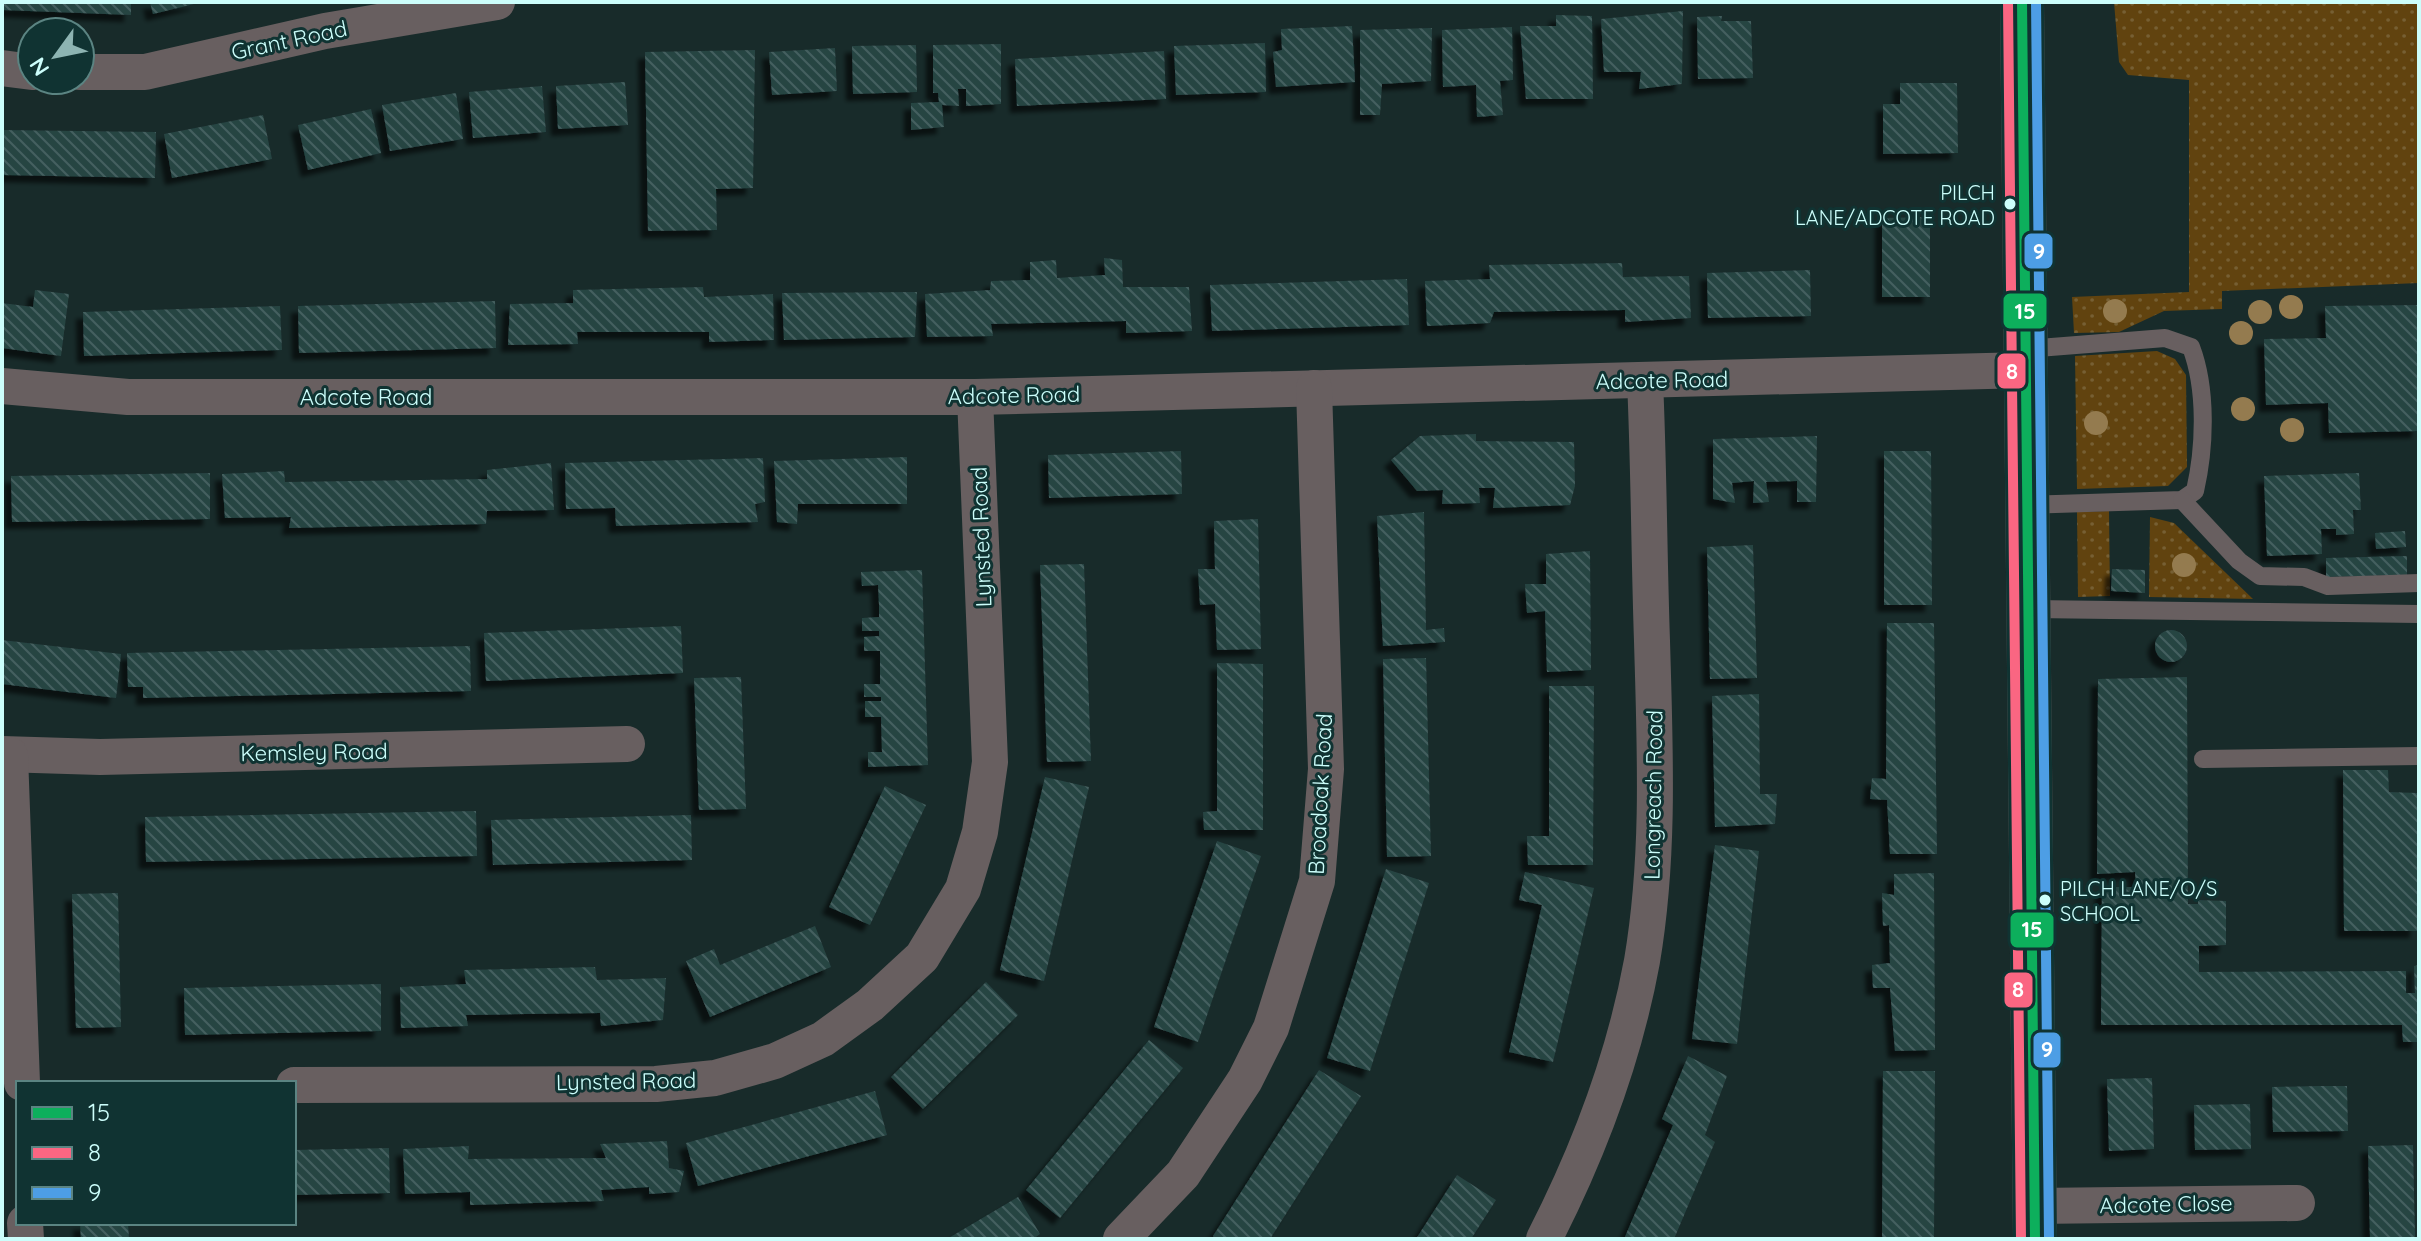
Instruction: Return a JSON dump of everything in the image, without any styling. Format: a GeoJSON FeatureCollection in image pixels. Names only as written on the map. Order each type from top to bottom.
{"type":"FeatureCollection","features":[{"type":"Feature","properties":{"kind":"street"},"geometry":{"type":"LineString","coordinates":[[2022,2],[2035,1222]]}},
{"type":"Feature","properties":{"kind":"street","name":"Grant Road"},"geometry":{"type":"LineString","coordinates":[[96,72],[145,72],[325,31],[476,3]]}},
{"type":"Feature","properties":{"kind":"street","name":"Adcote Road"},"geometry":{"type":"LineString","coordinates":[[2,386],[128,397],[975,397],[1645,381],[2026,359]]}},
{"type":"Feature","properties":{"kind":"street","name":"Longreach Road"},"geometry":{"type":"LineString","coordinates":[[1544,1239],[1574,1179],[1603,1106],[1641,963],[1652,887],[1655,755],[1645,381]]}},
{"type":"Feature","properties":{"kind":"street","name":"Broadoak Road"},"geometry":{"type":"LineString","coordinates":[[1121,1239],[1183,1174],[1245,1080],[1271,1028],[1317,881],[1326,769],[1314,388]]}},
{"type":"Feature","properties":{"kind":"street","name":"Lynsted Road"},"geometry":{"type":"LineString","coordinates":[[296,1085],[656,1084],[715,1078],[775,1061],[823,1039],[870,1005],[922,957],[963,889],[980,832],[990,762],[975,397]]}},
{"type":"Feature","properties":{"kind":"street","name":"Kemsley Road"},"geometry":{"type":"LineString","coordinates":[[6,755],[100,757],[627,744]]}},
{"type":"Feature","properties":{"kind":"street"},"geometry":{"type":"LineString","coordinates":[[6,755],[22,1081]]}},
{"type":"Feature","properties":{"kind":"street","name":"Adcote Close"},"geometry":{"type":"LineString","coordinates":[[2035,1222],[2297,1203]]}},
{"type":"Feature","properties":{"kind":"lane"},"geometry":{"type":"LineString","coordinates":[[2026,359],[2165,338],[2191,347],[2200,370],[2201,465],[2195,491],[2182,500],[2027,505]]}},
{"type":"Feature","properties":{"kind":"lane"},"geometry":{"type":"LineString","coordinates":[[2182,500],[2239,561],[2260,576],[2304,577],[2328,586],[2419,583]]}},
{"type":"Feature","properties":{"kind":"lane"},"geometry":{"type":"LineString","coordinates":[[2028,609],[2419,614]]}},
{"type":"Feature","properties":{"kind":"lane"},"geometry":{"type":"LineString","coordinates":[[2203,759],[2419,756]]}},
{"type":"Feature","properties":{"kind":"shaded area"},"geometry":{"type":"Polygon","coordinates":[[[2114,2],[2419,2],[2419,283],[2222,291],[2222,309],[2164,311],[2119,332],[2074,333],[2072,297],[2189,292],[2189,80],[2128,75],[2119,62],[2114,2]]]}},
{"type":"Feature","properties":{"kind":"shaded area"},"geometry":{"type":"Polygon","coordinates":[[[2157,351],[2175,359],[2186,375],[2187,467],[2168,486],[2077,489],[2075,356],[2157,351]]]}},
{"type":"Feature","properties":{"kind":"shaded area"},"geometry":{"type":"Polygon","coordinates":[[[2109,511],[2110,596],[2078,597],[2077,512],[2109,511]]]}},
{"type":"Feature","properties":{"kind":"shaded area"},"geometry":{"type":"Polygon","coordinates":[[[2150,517],[2174,523],[2253,599],[2149,597],[2150,517]]]}},
{"type":"Feature","properties":{"kind":"building"},"geometry":{"type":"Polygon","coordinates":[[[3,2],[131,2],[131,15],[3,10],[3,2]]]}},
{"type":"Feature","properties":{"kind":"building"},"geometry":{"type":"Polygon","coordinates":[[[150,2],[198,2],[198,3],[153,14],[150,2]]]}},
{"type":"Feature","properties":{"kind":"building"},"geometry":{"type":"Polygon","coordinates":[[[1683,11],[1682,84],[1639,89],[1641,72],[1604,72],[1601,19],[1683,11]]]}},
{"type":"Feature","properties":{"kind":"building"},"geometry":{"type":"Polygon","coordinates":[[[1556,15],[1592,16],[1593,99],[1526,99],[1520,26],[1556,26],[1556,15]]]}},
{"type":"Feature","properties":{"kind":"building"},"geometry":{"type":"Polygon","coordinates":[[[1722,16],[1721,21],[1751,21],[1753,78],[1698,79],[1697,17],[1722,16]]]}},
{"type":"Feature","properties":{"kind":"building"},"geometry":{"type":"Polygon","coordinates":[[[1352,26],[1355,82],[1276,87],[1273,52],[1282,50],[1281,29],[1352,26]]]}},
{"type":"Feature","properties":{"kind":"building"},"geometry":{"type":"Polygon","coordinates":[[[1512,27],[1513,80],[1500,81],[1503,115],[1477,117],[1476,85],[1443,87],[1442,30],[1512,27]]]}},
{"type":"Feature","properties":{"kind":"building"},"geometry":{"type":"Polygon","coordinates":[[[1432,28],[1431,81],[1382,84],[1380,115],[1360,115],[1360,30],[1432,28]]]}},
{"type":"Feature","properties":{"kind":"building"},"geometry":{"type":"Polygon","coordinates":[[[1265,43],[1266,92],[1176,95],[1174,46],[1265,43]]]}},
{"type":"Feature","properties":{"kind":"building"},"geometry":{"type":"Polygon","coordinates":[[[1001,44],[1001,104],[966,106],[966,89],[958,89],[959,106],[942,105],[944,127],[911,130],[911,103],[939,102],[938,93],[933,93],[933,45],[1001,44]]]}},
{"type":"Feature","properties":{"kind":"building"},"geometry":{"type":"Polygon","coordinates":[[[916,45],[917,92],[853,94],[852,46],[916,45]]]}},
{"type":"Feature","properties":{"kind":"building"},"geometry":{"type":"Polygon","coordinates":[[[835,48],[837,91],[772,95],[769,52],[835,48]]]}},
{"type":"Feature","properties":{"kind":"building"},"geometry":{"type":"Polygon","coordinates":[[[755,50],[753,188],[716,189],[717,230],[648,231],[645,52],[755,50]]]}},
{"type":"Feature","properties":{"kind":"building"},"geometry":{"type":"Polygon","coordinates":[[[1164,51],[1166,99],[1017,106],[1015,59],[1164,51]]]}},
{"type":"Feature","properties":{"kind":"building"},"geometry":{"type":"Polygon","coordinates":[[[625,82],[628,125],[558,129],[556,86],[625,82]]]}},
{"type":"Feature","properties":{"kind":"building"},"geometry":{"type":"Polygon","coordinates":[[[1900,83],[1957,83],[1958,153],[1883,154],[1883,104],[1900,104],[1900,83]]]}},
{"type":"Feature","properties":{"kind":"building"},"geometry":{"type":"Polygon","coordinates":[[[542,86],[546,132],[473,138],[469,92],[542,86]]]}},
{"type":"Feature","properties":{"kind":"building"},"geometry":{"type":"Polygon","coordinates":[[[456,93],[463,139],[390,151],[382,105],[456,93]]]}},
{"type":"Feature","properties":{"kind":"building"},"geometry":{"type":"Polygon","coordinates":[[[371,109],[381,153],[308,170],[298,125],[371,109]]]}},
{"type":"Feature","properties":{"kind":"building"},"geometry":{"type":"Polygon","coordinates":[[[263,115],[272,159],[172,178],[164,134],[263,115]]]}},
{"type":"Feature","properties":{"kind":"building"},"geometry":{"type":"Polygon","coordinates":[[[2,130],[156,132],[155,178],[2,175],[2,130]]]}},
{"type":"Feature","properties":{"kind":"building"},"geometry":{"type":"Polygon","coordinates":[[[1930,217],[1930,297],[1882,297],[1882,218],[1930,217]]]}},
{"type":"Feature","properties":{"kind":"building"},"geometry":{"type":"Polygon","coordinates":[[[1104,258],[1122,260],[1123,287],[1189,287],[1192,331],[1126,333],[1126,321],[991,324],[993,336],[927,337],[925,294],[990,290],[991,281],[1030,280],[1030,262],[1056,260],[1057,278],[1105,275],[1104,258]]]}},
{"type":"Feature","properties":{"kind":"building"},"geometry":{"type":"Polygon","coordinates":[[[1622,263],[1623,277],[1689,276],[1691,318],[1625,322],[1625,310],[1494,312],[1490,323],[1427,326],[1425,281],[1490,279],[1489,265],[1622,263]]]}},
{"type":"Feature","properties":{"kind":"building"},"geometry":{"type":"Polygon","coordinates":[[[1810,270],[1811,316],[1708,318],[1707,273],[1810,270]]]}},
{"type":"Feature","properties":{"kind":"building"},"geometry":{"type":"Polygon","coordinates":[[[1407,279],[1409,325],[1212,331],[1210,285],[1407,279]]]}},
{"type":"Feature","properties":{"kind":"building"},"geometry":{"type":"Polygon","coordinates":[[[703,287],[704,297],[773,294],[774,340],[709,342],[709,332],[577,332],[578,344],[508,345],[510,304],[573,303],[573,290],[703,287]]]}},
{"type":"Feature","properties":{"kind":"building"},"geometry":{"type":"Polygon","coordinates":[[[35,290],[69,294],[61,356],[2,348],[2,303],[33,307],[35,290]]]}},
{"type":"Feature","properties":{"kind":"building"},"geometry":{"type":"Polygon","coordinates":[[[917,292],[915,337],[784,340],[782,293],[917,292]]]}},
{"type":"Feature","properties":{"kind":"building"},"geometry":{"type":"Polygon","coordinates":[[[495,301],[496,348],[299,353],[298,306],[495,301]]]}},
{"type":"Feature","properties":{"kind":"building"},"geometry":{"type":"Polygon","coordinates":[[[2419,305],[2419,431],[2329,433],[2328,403],[2266,405],[2264,339],[2326,338],[2325,306],[2419,305]]]}},
{"type":"Feature","properties":{"kind":"building"},"geometry":{"type":"Polygon","coordinates":[[[280,306],[282,350],[84,356],[83,312],[280,306]]]}},
{"type":"Feature","properties":{"kind":"building"},"geometry":{"type":"Polygon","coordinates":[[[1476,434],[1476,441],[1574,442],[1575,486],[1570,505],[1493,508],[1495,488],[1479,488],[1480,503],[1442,504],[1443,490],[1417,491],[1391,460],[1420,436],[1476,434]]]}},
{"type":"Feature","properties":{"kind":"building"},"geometry":{"type":"Polygon","coordinates":[[[1817,436],[1816,502],[1797,502],[1797,481],[1766,482],[1769,502],[1753,503],[1754,481],[1732,483],[1735,503],[1713,499],[1713,439],[1817,436]]]}},
{"type":"Feature","properties":{"kind":"building"},"geometry":{"type":"Polygon","coordinates":[[[1181,451],[1182,494],[1049,498],[1048,455],[1181,451]]]}},
{"type":"Feature","properties":{"kind":"building"},"geometry":{"type":"Polygon","coordinates":[[[1884,451],[1931,451],[1932,605],[1884,605],[1884,451]]]}},
{"type":"Feature","properties":{"kind":"building"},"geometry":{"type":"Polygon","coordinates":[[[907,457],[907,504],[798,504],[797,524],[777,522],[774,461],[907,457]]]}},
{"type":"Feature","properties":{"kind":"building"},"geometry":{"type":"Polygon","coordinates":[[[763,458],[765,502],[755,504],[758,522],[616,526],[615,508],[566,509],[565,463],[763,458]]]}},
{"type":"Feature","properties":{"kind":"building"},"geometry":{"type":"Polygon","coordinates":[[[551,463],[554,510],[487,511],[486,524],[289,528],[291,517],[225,518],[222,474],[284,471],[285,482],[487,479],[487,470],[551,463]]]}},
{"type":"Feature","properties":{"kind":"building"},"geometry":{"type":"Polygon","coordinates":[[[210,473],[210,519],[12,522],[11,476],[210,473]]]}},
{"type":"Feature","properties":{"kind":"building"},"geometry":{"type":"Polygon","coordinates":[[[2359,473],[2361,510],[2353,510],[2354,534],[2336,535],[2336,529],[2321,529],[2322,554],[2267,556],[2264,476],[2359,473]]]}},
{"type":"Feature","properties":{"kind":"building"},"geometry":{"type":"Polygon","coordinates":[[[1424,512],[1426,630],[1444,628],[1445,642],[1383,646],[1377,516],[1424,512]]]}},
{"type":"Feature","properties":{"kind":"building"},"geometry":{"type":"Polygon","coordinates":[[[1258,519],[1261,649],[1217,650],[1215,604],[1200,605],[1198,569],[1215,569],[1214,521],[1258,519]]]}},
{"type":"Feature","properties":{"kind":"building"},"geometry":{"type":"Polygon","coordinates":[[[2405,531],[2406,547],[2376,549],[2375,533],[2405,531]]]}},
{"type":"Feature","properties":{"kind":"building"},"geometry":{"type":"Polygon","coordinates":[[[1753,545],[1757,678],[1710,679],[1707,547],[1753,545]]]}},
{"type":"Feature","properties":{"kind":"building"},"geometry":{"type":"Polygon","coordinates":[[[1590,551],[1591,670],[1547,672],[1545,611],[1527,613],[1525,584],[1546,584],[1546,554],[1590,551]]]}},
{"type":"Feature","properties":{"kind":"building"},"geometry":{"type":"Polygon","coordinates":[[[2407,556],[2407,575],[2326,577],[2326,558],[2407,556]]]}},
{"type":"Feature","properties":{"kind":"building"},"geometry":{"type":"Polygon","coordinates":[[[1084,564],[1091,761],[1047,762],[1040,565],[1084,564]]]}},
{"type":"Feature","properties":{"kind":"building"},"geometry":{"type":"Polygon","coordinates":[[[2112,569],[2145,570],[2145,593],[2111,591],[2112,569]]]}},
{"type":"Feature","properties":{"kind":"building"},"geometry":{"type":"Polygon","coordinates":[[[922,570],[928,765],[868,767],[868,752],[882,752],[881,717],[865,717],[865,701],[881,701],[881,697],[864,697],[864,684],[880,684],[880,651],[864,651],[864,637],[879,636],[879,631],[862,631],[862,618],[879,617],[879,604],[878,585],[862,586],[861,572],[922,570]]]}},
{"type":"Feature","properties":{"kind":"building"},"geometry":{"type":"Polygon","coordinates":[[[1887,623],[1934,623],[1937,854],[1890,854],[1887,800],[1870,799],[1872,778],[1886,779],[1887,623]]]}},
{"type":"Feature","properties":{"kind":"building"},"geometry":{"type":"Polygon","coordinates":[[[681,626],[683,673],[486,681],[484,633],[681,626]]]}},
{"type":"Feature","properties":{"kind":"building"},"geometry":{"type":"Polygon","coordinates":[[[2171,630],[2182,635],[2187,646],[2182,657],[2171,662],[2160,657],[2155,646],[2160,635],[2171,630]]]}},
{"type":"Feature","properties":{"kind":"building"},"geometry":{"type":"Polygon","coordinates":[[[2,640],[121,654],[116,698],[2,684],[2,640]]]}},
{"type":"Feature","properties":{"kind":"building"},"geometry":{"type":"Polygon","coordinates":[[[470,646],[471,691],[143,698],[143,687],[128,687],[127,653],[470,646]]]}},
{"type":"Feature","properties":{"kind":"building"},"geometry":{"type":"Polygon","coordinates":[[[1426,658],[1431,856],[1387,857],[1383,659],[1426,658]]]}},
{"type":"Feature","properties":{"kind":"building"},"geometry":{"type":"Polygon","coordinates":[[[1217,663],[1263,664],[1263,830],[1204,830],[1203,812],[1217,811],[1217,663]]]}},
{"type":"Feature","properties":{"kind":"building"},"geometry":{"type":"Polygon","coordinates":[[[741,677],[746,809],[699,810],[694,678],[741,677]]]}},
{"type":"Feature","properties":{"kind":"building"},"geometry":{"type":"Polygon","coordinates":[[[2187,677],[2188,904],[2198,904],[2198,900],[2226,901],[2226,945],[2199,946],[2199,972],[2406,971],[2406,993],[2415,993],[2414,966],[2419,965],[2419,1042],[2403,1042],[2402,1025],[2101,1025],[2102,887],[2136,887],[2135,872],[2097,874],[2098,679],[2187,677]]]}},
{"type":"Feature","properties":{"kind":"building"},"geometry":{"type":"Polygon","coordinates":[[[1549,686],[1594,686],[1593,865],[1528,865],[1527,836],[1549,836],[1549,686]]]}},
{"type":"Feature","properties":{"kind":"building"},"geometry":{"type":"Polygon","coordinates":[[[1759,694],[1760,794],[1777,794],[1775,824],[1715,827],[1712,696],[1759,694]]]}},
{"type":"Feature","properties":{"kind":"building"},"geometry":{"type":"Polygon","coordinates":[[[2343,770],[2388,770],[2389,792],[2417,793],[2417,931],[2344,931],[2343,770]]]}},
{"type":"Feature","properties":{"kind":"building"},"geometry":{"type":"Polygon","coordinates":[[[1045,777],[1089,787],[1044,981],[1000,970],[1045,777]]]}},
{"type":"Feature","properties":{"kind":"building"},"geometry":{"type":"Polygon","coordinates":[[[885,786],[926,805],[870,925],[829,907],[885,786]]]}},
{"type":"Feature","properties":{"kind":"building"},"geometry":{"type":"Polygon","coordinates":[[[476,811],[477,856],[146,862],[145,817],[476,811]]]}},
{"type":"Feature","properties":{"kind":"building"},"geometry":{"type":"Polygon","coordinates":[[[691,815],[692,860],[493,865],[491,820],[691,815]]]}},
{"type":"Feature","properties":{"kind":"building"},"geometry":{"type":"Polygon","coordinates":[[[1217,841],[1261,856],[1198,1042],[1154,1027],[1217,841]]]}},
{"type":"Feature","properties":{"kind":"building"},"geometry":{"type":"Polygon","coordinates":[[[1715,845],[1759,851],[1737,1044],[1692,1039],[1715,845]]]}},
{"type":"Feature","properties":{"kind":"building"},"geometry":{"type":"Polygon","coordinates":[[[1386,869],[1429,883],[1370,1071],[1327,1058],[1386,869]]]}},
{"type":"Feature","properties":{"kind":"building"},"geometry":{"type":"Polygon","coordinates":[[[1525,872],[1594,888],[1553,1062],[1509,1052],[1542,905],[1519,900],[1525,872]]]}},
{"type":"Feature","properties":{"kind":"building"},"geometry":{"type":"Polygon","coordinates":[[[1934,873],[1935,1050],[1895,1051],[1890,988],[1873,988],[1872,965],[1890,963],[1889,925],[1883,926],[1882,893],[1894,895],[1894,874],[1934,873]]]}},
{"type":"Feature","properties":{"kind":"building"},"geometry":{"type":"Polygon","coordinates":[[[118,893],[121,1027],[76,1028],[72,894],[118,893]]]}},
{"type":"Feature","properties":{"kind":"building"},"geometry":{"type":"Polygon","coordinates":[[[815,926],[831,967],[710,1017],[686,961],[714,949],[720,965],[815,926]]]}},
{"type":"Feature","properties":{"kind":"building"},"geometry":{"type":"Polygon","coordinates":[[[595,967],[597,980],[666,978],[663,1020],[601,1026],[600,1013],[466,1015],[468,1026],[401,1028],[400,987],[466,984],[464,970],[595,967]]]}},
{"type":"Feature","properties":{"kind":"building"},"geometry":{"type":"Polygon","coordinates":[[[986,982],[1018,1015],[923,1109],[891,1077],[986,982]]]}},
{"type":"Feature","properties":{"kind":"building"},"geometry":{"type":"Polygon","coordinates":[[[381,984],[381,1031],[185,1035],[184,988],[381,984]]]}},
{"type":"Feature","properties":{"kind":"building"},"geometry":{"type":"Polygon","coordinates":[[[1149,1040],[1183,1068],[1060,1218],[1026,1190],[1149,1040]]]}},
{"type":"Feature","properties":{"kind":"building"},"geometry":{"type":"Polygon","coordinates":[[[1688,1056],[1727,1076],[1705,1135],[1715,1142],[1674,1239],[1624,1239],[1673,1125],[1662,1119],[1688,1056]]]}},
{"type":"Feature","properties":{"kind":"building"},"geometry":{"type":"Polygon","coordinates":[[[1319,1070],[1361,1096],[1270,1239],[1217,1239],[1213,1236],[1319,1070]]]}},
{"type":"Feature","properties":{"kind":"building"},"geometry":{"type":"Polygon","coordinates":[[[1883,1071],[1935,1071],[1934,1239],[1882,1239],[1883,1071]]]}},
{"type":"Feature","properties":{"kind":"building"},"geometry":{"type":"Polygon","coordinates":[[[2152,1078],[2154,1149],[2109,1151],[2107,1079],[2152,1078]]]}},
{"type":"Feature","properties":{"kind":"building"},"geometry":{"type":"Polygon","coordinates":[[[2347,1086],[2348,1131],[2273,1132],[2272,1087],[2347,1086]]]}},
{"type":"Feature","properties":{"kind":"building"},"geometry":{"type":"Polygon","coordinates":[[[875,1091],[887,1135],[698,1186],[686,1143],[875,1091]]]}},
{"type":"Feature","properties":{"kind":"building"},"geometry":{"type":"Polygon","coordinates":[[[2250,1104],[2251,1149],[2195,1150],[2194,1105],[2250,1104]]]}},
{"type":"Feature","properties":{"kind":"building"},"geometry":{"type":"Polygon","coordinates":[[[667,1141],[669,1168],[684,1171],[679,1192],[649,1194],[649,1187],[601,1190],[604,1201],[470,1205],[470,1192],[405,1194],[403,1149],[469,1146],[468,1159],[606,1158],[600,1144],[667,1141]]]}},
{"type":"Feature","properties":{"kind":"building"},"geometry":{"type":"Polygon","coordinates":[[[2413,1145],[2415,1239],[2370,1239],[2368,1146],[2413,1145]]]}},
{"type":"Feature","properties":{"kind":"building"},"geometry":{"type":"Polygon","coordinates":[[[389,1148],[390,1193],[296,1195],[296,1150],[389,1148]]]}},
{"type":"Feature","properties":{"kind":"building"},"geometry":{"type":"Polygon","coordinates":[[[1457,1175],[1496,1200],[1471,1239],[1416,1239],[1457,1175]]]}},
{"type":"Feature","properties":{"kind":"building"},"geometry":{"type":"Polygon","coordinates":[[[1018,1197],[1040,1234],[1033,1239],[947,1239],[1018,1197]]]}},
{"type":"Feature","properties":{"kind":"building"},"geometry":{"type":"Polygon","coordinates":[[[80,1225],[128,1225],[129,1239],[81,1239],[80,1225]]]}},
{"type":"Feature","properties":{"kind":"transit line","name":"8"},"geometry":{"type":"LineString","coordinates":[[2008,2],[2021,1239]]}},
{"type":"Feature","properties":{"kind":"transit line","name":"15"},"geometry":{"type":"LineString","coordinates":[[2022,2],[2035,1239]]}},
{"type":"Feature","properties":{"kind":"transit line","name":"9"},"geometry":{"type":"LineString","coordinates":[[2036,2],[2049,1239]]}},
{"type":"Feature","properties":{"kind":"place","name":"PILCH LANE/ADCOTE ROAD"},"geometry":{"type":"Point","coordinates":[2010,204]}},
{"type":"Feature","properties":{"kind":"place","name":"PILCH LANE/O/S SCHOOL"},"geometry":{"type":"Point","coordinates":[2045,900]}}]}
